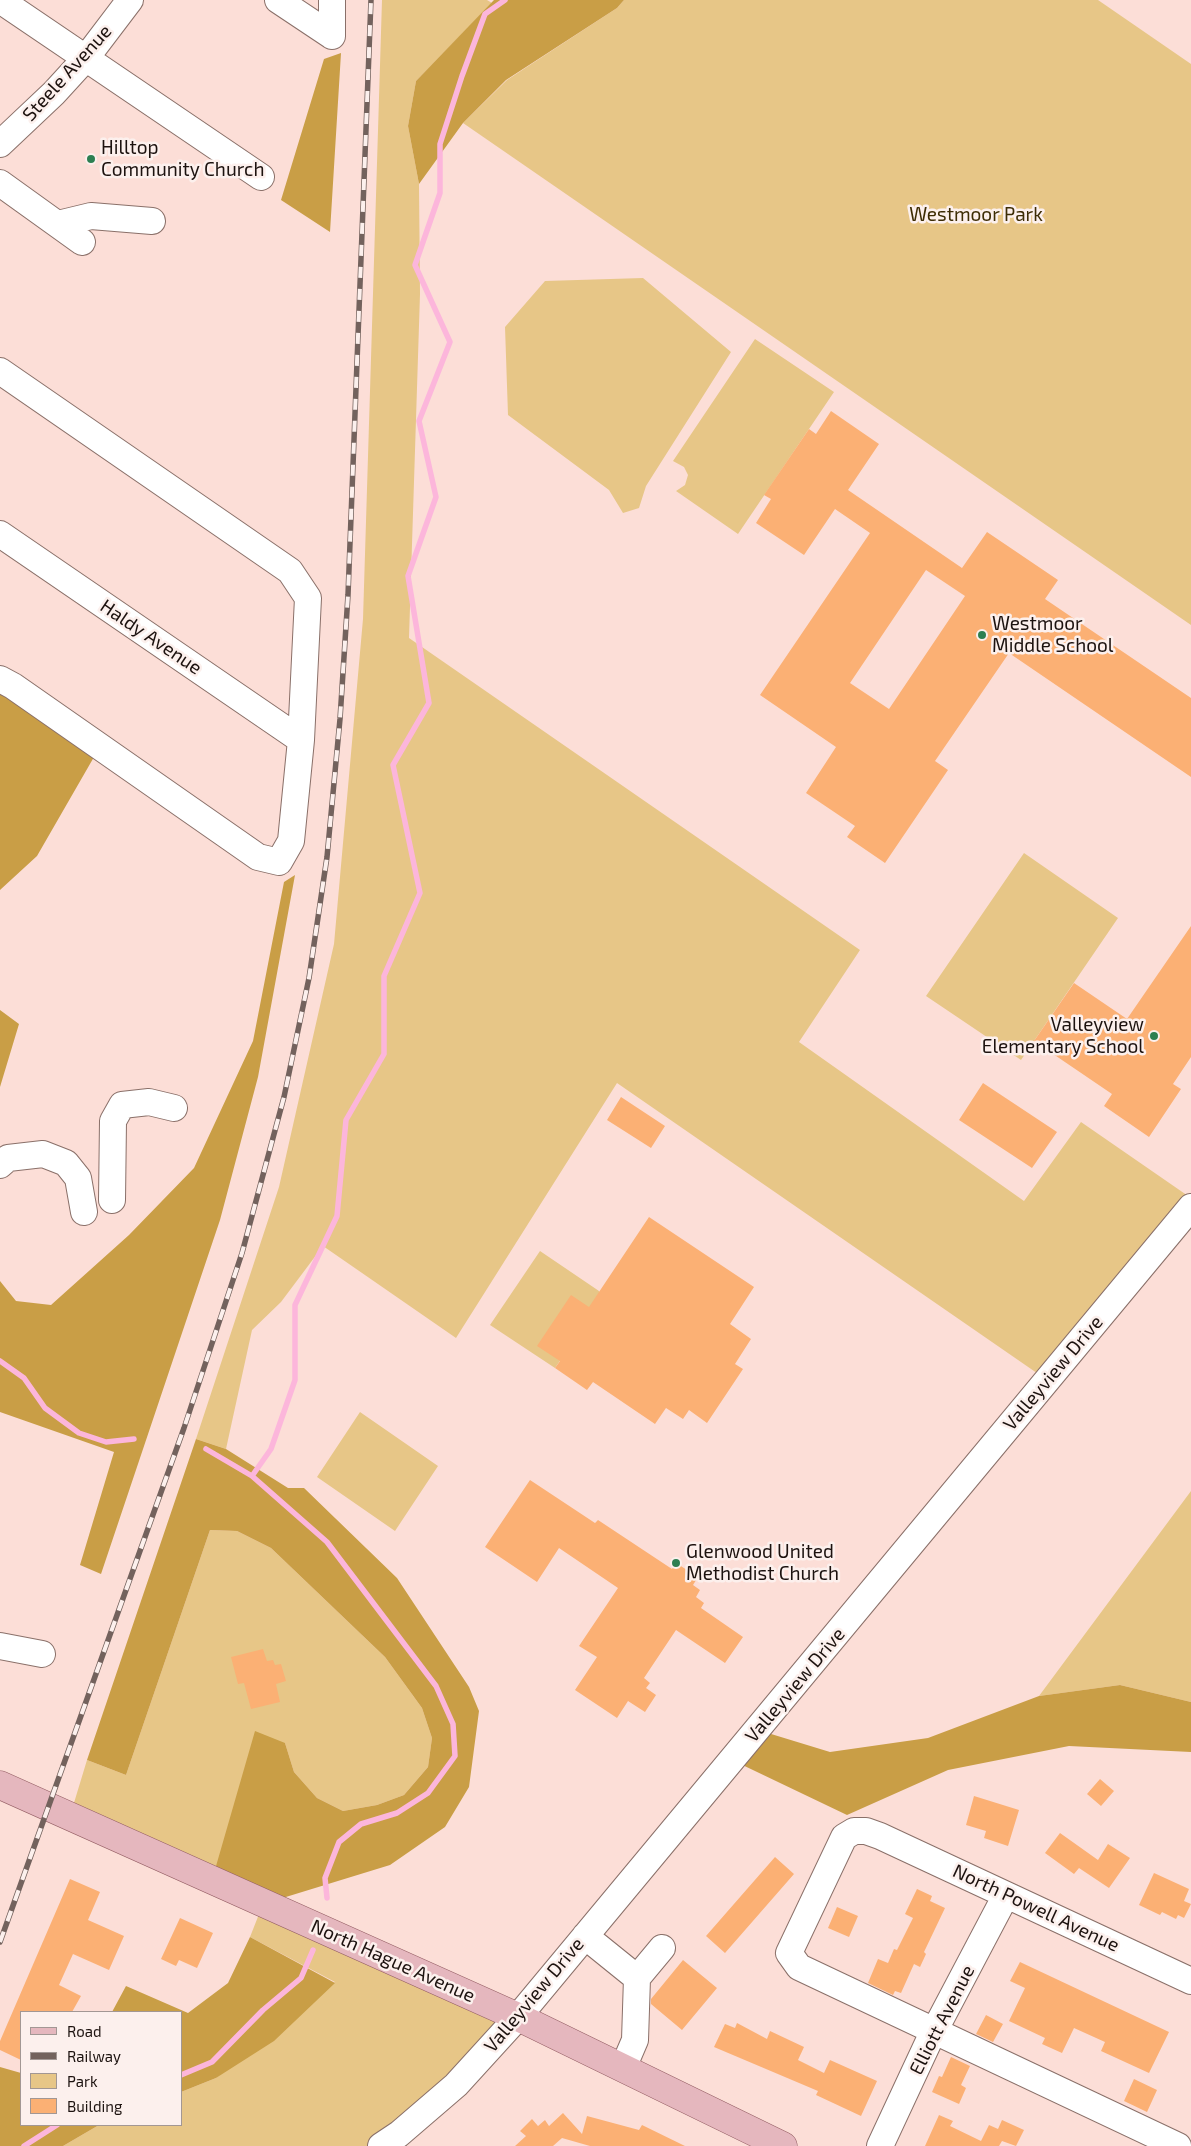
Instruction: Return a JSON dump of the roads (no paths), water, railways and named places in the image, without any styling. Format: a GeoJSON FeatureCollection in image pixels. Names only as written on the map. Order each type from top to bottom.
{"type":"FeatureCollection","features":[{"type":"Feature","properties":{"kind":"main road","name":"North Hague Avenue"},"geometry":{"type":"LineString","coordinates":[[0,1785],[518,2017],[783,2146]]}},
{"type":"Feature","properties":{"kind":"street"},"geometry":{"type":"LineString","coordinates":[[0,0],[262,177]]}},
{"type":"Feature","properties":{"kind":"street","name":"Steele Avenue"},"geometry":{"type":"LineString","coordinates":[[0,144],[54,93],[86,58],[130,0]]}},
{"type":"Feature","properties":{"kind":"street"},"geometry":{"type":"LineString","coordinates":[[278,0],[332,36],[332,0]]}},
{"type":"Feature","properties":{"kind":"street"},"geometry":{"type":"LineString","coordinates":[[0,183],[82,242]]}},
{"type":"Feature","properties":{"kind":"street"},"geometry":{"type":"LineString","coordinates":[[58,224],[91,216],[152,221]]}},
{"type":"Feature","properties":{"kind":"street"},"geometry":{"type":"LineString","coordinates":[[0,372],[290,571],[308,598],[301,740],[291,841],[279,862],[258,857],[13,686],[0,679]]}},
{"type":"Feature","properties":{"kind":"street","name":"Haldy Avenue"},"geometry":{"type":"LineString","coordinates":[[0,534],[301,740]]}},
{"type":"Feature","properties":{"kind":"street"},"geometry":{"type":"LineString","coordinates":[[112,1200],[114,1121],[122,1105],[149,1102],[174,1108]]}},
{"type":"Feature","properties":{"kind":"street"},"geometry":{"type":"LineString","coordinates":[[0,1165],[8,1158],[43,1154],[66,1163],[78,1178],[84,1212]]}},
{"type":"Feature","properties":{"kind":"street","name":"Valleyview Drive"},"geometry":{"type":"LineString","coordinates":[[381,2146],[399,2134],[456,2085],[518,2017],[844,1627],[1046,1380],[1191,1207]]}},
{"type":"Feature","properties":{"kind":"street"},"geometry":{"type":"LineString","coordinates":[[0,1646],[42,1654]]}},
{"type":"Feature","properties":{"kind":"street","name":"North Powell Avenue"},"geometry":{"type":"LineString","coordinates":[[934,2031],[800,1967],[790,1953],[844,1838],[854,1831],[866,1831],[880,1836],[1191,1981]]}},
{"type":"Feature","properties":{"kind":"street","name":"Elliott Avenue"},"geometry":{"type":"LineString","coordinates":[[880,2146],[934,2031],[1006,1895]]}},
{"type":"Feature","properties":{"kind":"street"},"geometry":{"type":"LineString","coordinates":[[585,1936],[637,1978]]}},
{"type":"Feature","properties":{"kind":"street"},"geometry":{"type":"LineString","coordinates":[[623,2068],[635,2040],[637,1978],[662,1948]]}},
{"type":"Feature","properties":{"kind":"street"},"geometry":{"type":"LineString","coordinates":[[934,2031],[1178,2146]]}},
{"type":"Feature","properties":{"kind":"waterway"},"geometry":{"type":"LineString","coordinates":[[252,1476],[271,1449],[295,1380],[295,1305],[337,1216],[346,1120],[384,1054],[384,976],[420,893],[393,765],[429,703],[408,576],[436,497],[419,421],[450,342],[415,265],[440,193],[440,144],[462,76],[485,14],[505,0]]}},
{"type":"Feature","properties":{"kind":"waterway"},"geometry":{"type":"LineString","coordinates":[[0,1361],[24,1378],[45,1408],[79,1433],[106,1442],[134,1439]]}},
{"type":"Feature","properties":{"kind":"waterway"},"geometry":{"type":"LineString","coordinates":[[206,1449],[252,1476],[327,1542],[436,1686],[453,1724],[455,1756],[428,1793],[397,1813],[361,1824],[339,1842],[325,1878],[327,1898]]}},
{"type":"Feature","properties":{"kind":"waterway"},"geometry":{"type":"LineString","coordinates":[[182,2075],[212,2062],[263,2010],[301,1978],[313,1950]]}},
{"type":"Feature","properties":{"kind":"waterway"},"geometry":{"type":"LineString","coordinates":[[24,2146],[55,2126]]}},
{"type":"Feature","properties":{"kind":"railway"},"geometry":{"type":"LineString","coordinates":[[0,1942],[184,1428],[242,1253],[284,1097],[309,978],[327,857],[340,719],[348,595],[371,0]]}},
{"type":"Feature","properties":{"kind":"place","name":"Hilltop Community Church"},"geometry":{"type":"Point","coordinates":[91,159]}},
{"type":"Feature","properties":{"kind":"place","name":"Westmoor Middle School"},"geometry":{"type":"Point","coordinates":[982,635]}},
{"type":"Feature","properties":{"kind":"place","name":"Valleyview Elementary School"},"geometry":{"type":"Point","coordinates":[1154,1036]}},
{"type":"Feature","properties":{"kind":"place","name":"Glenwood United Methodist Church"},"geometry":{"type":"Point","coordinates":[676,1563]}},
{"type":"Feature","properties":{"kind":"park label","name":"Westmoor Park"},"geometry":{"type":"Point","coordinates":[976,215]}}]}
